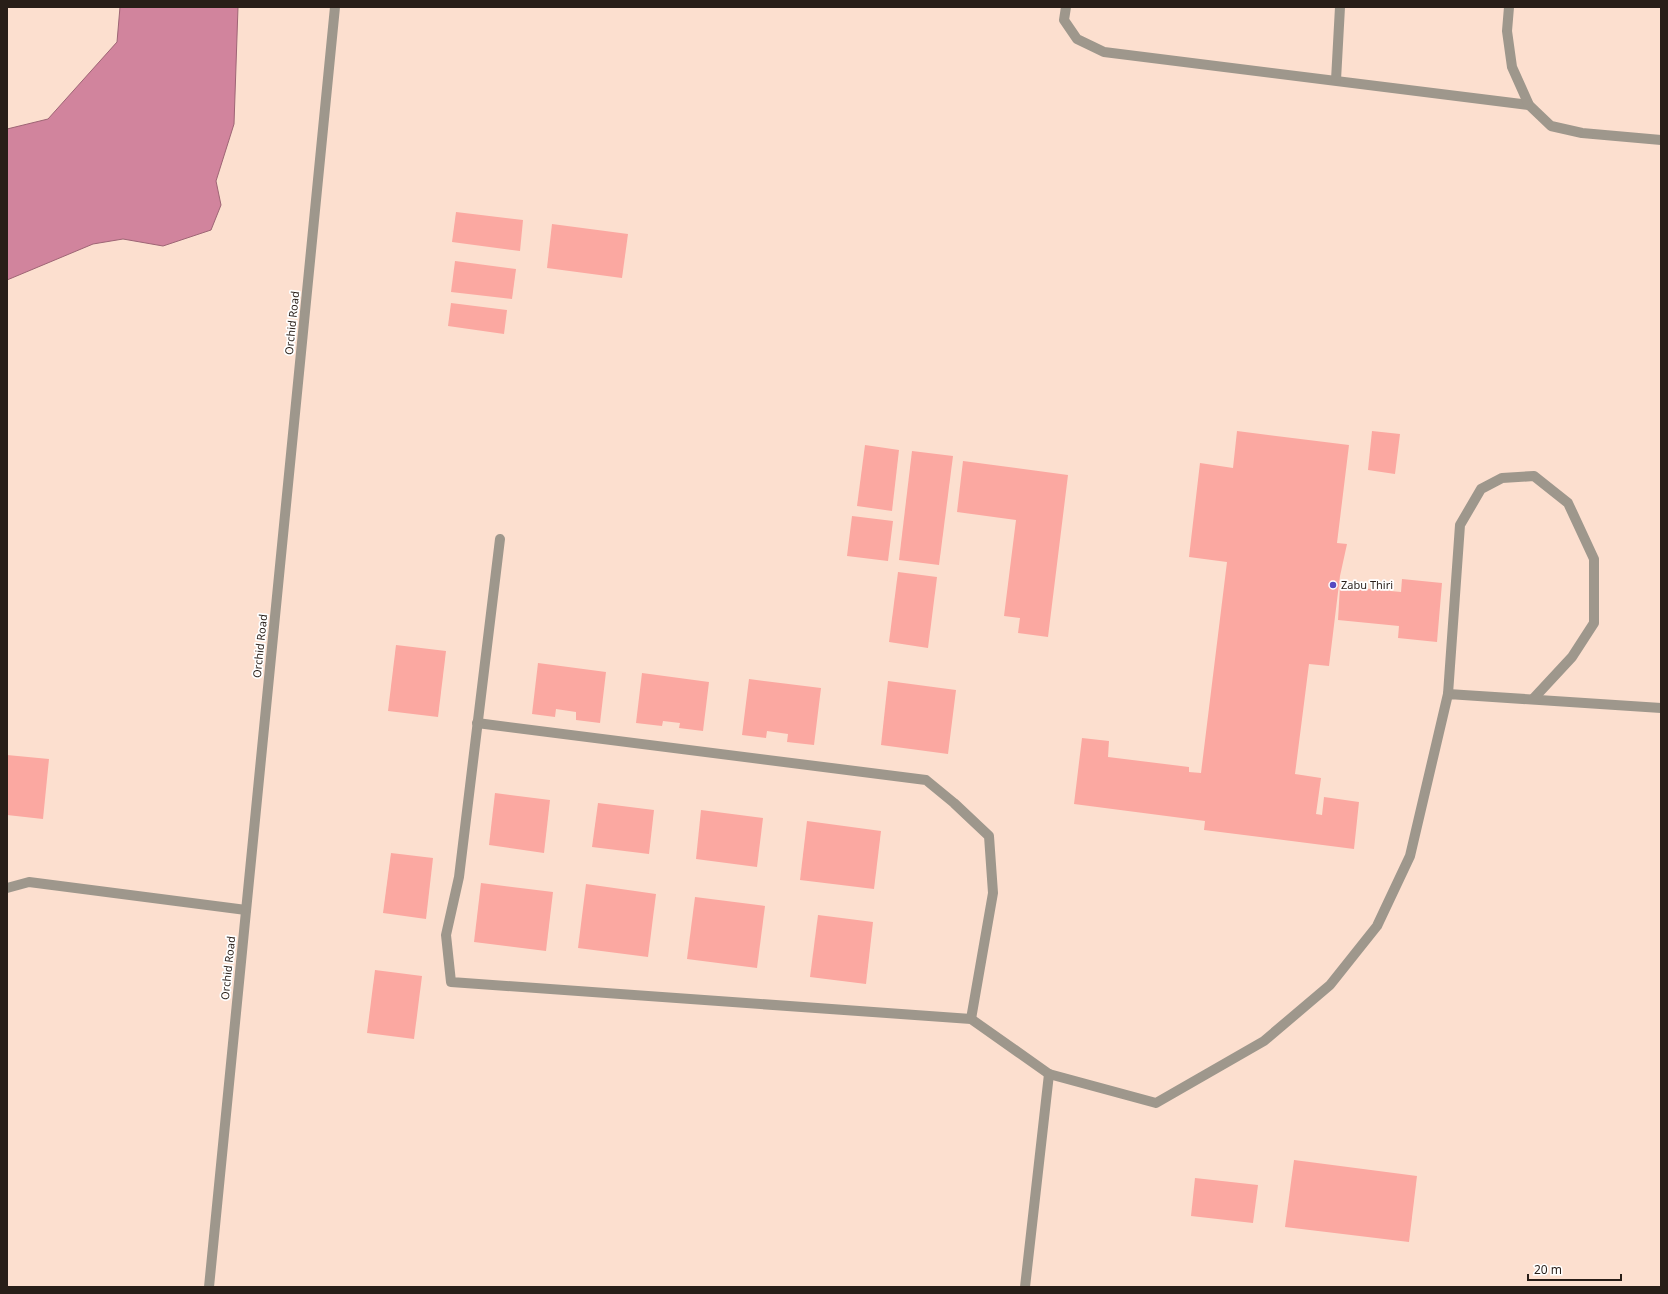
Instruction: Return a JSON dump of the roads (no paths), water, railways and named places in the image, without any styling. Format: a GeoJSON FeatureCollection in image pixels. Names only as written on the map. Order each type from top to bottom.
{"type":"FeatureCollection","features":[{"type":"Feature","properties":{"kind":"street","name":"Orchid Road"},"geometry":{"type":"LineString","coordinates":[[209,1287],[335,7]]}},
{"type":"Feature","properties":{"kind":"street"},"geometry":{"type":"LineString","coordinates":[[1066,7],[1064,20],[1077,39],[1104,52],[1336,80],[1529,106]]}},
{"type":"Feature","properties":{"kind":"street"},"geometry":{"type":"LineString","coordinates":[[1336,80],[1340,7]]}},
{"type":"Feature","properties":{"kind":"street"},"geometry":{"type":"LineString","coordinates":[[1509,7],[1507,30],[1512,67],[1529,106],[1551,126],[1582,133],[1661,140]]}},
{"type":"Feature","properties":{"kind":"street"},"geometry":{"type":"LineString","coordinates":[[500,539],[459,877],[446,935],[451,982],[971,1019],[1049,1074],[1156,1103],[1264,1041],[1330,986],[1377,926],[1410,856],[1448,694],[1460,525],[1481,489],[1502,478],[1534,476],[1568,503],[1594,558],[1594,623],[1572,657],[1533,699]]}},
{"type":"Feature","properties":{"kind":"street"},"geometry":{"type":"LineString","coordinates":[[1448,694],[1661,708]]}},
{"type":"Feature","properties":{"kind":"street"},"geometry":{"type":"LineString","coordinates":[[478,723],[926,780],[954,803],[989,836],[992,893],[971,1019]]}},
{"type":"Feature","properties":{"kind":"street"},"geometry":{"type":"LineString","coordinates":[[7,888],[29,882],[246,910]]}},
{"type":"Feature","properties":{"kind":"street"},"geometry":{"type":"LineString","coordinates":[[1025,1287],[1049,1074]]}},
{"type":"Feature","properties":{"kind":"place","name":"Zabu Thiri"},"geometry":{"type":"Point","coordinates":[1333,585]}}]}
